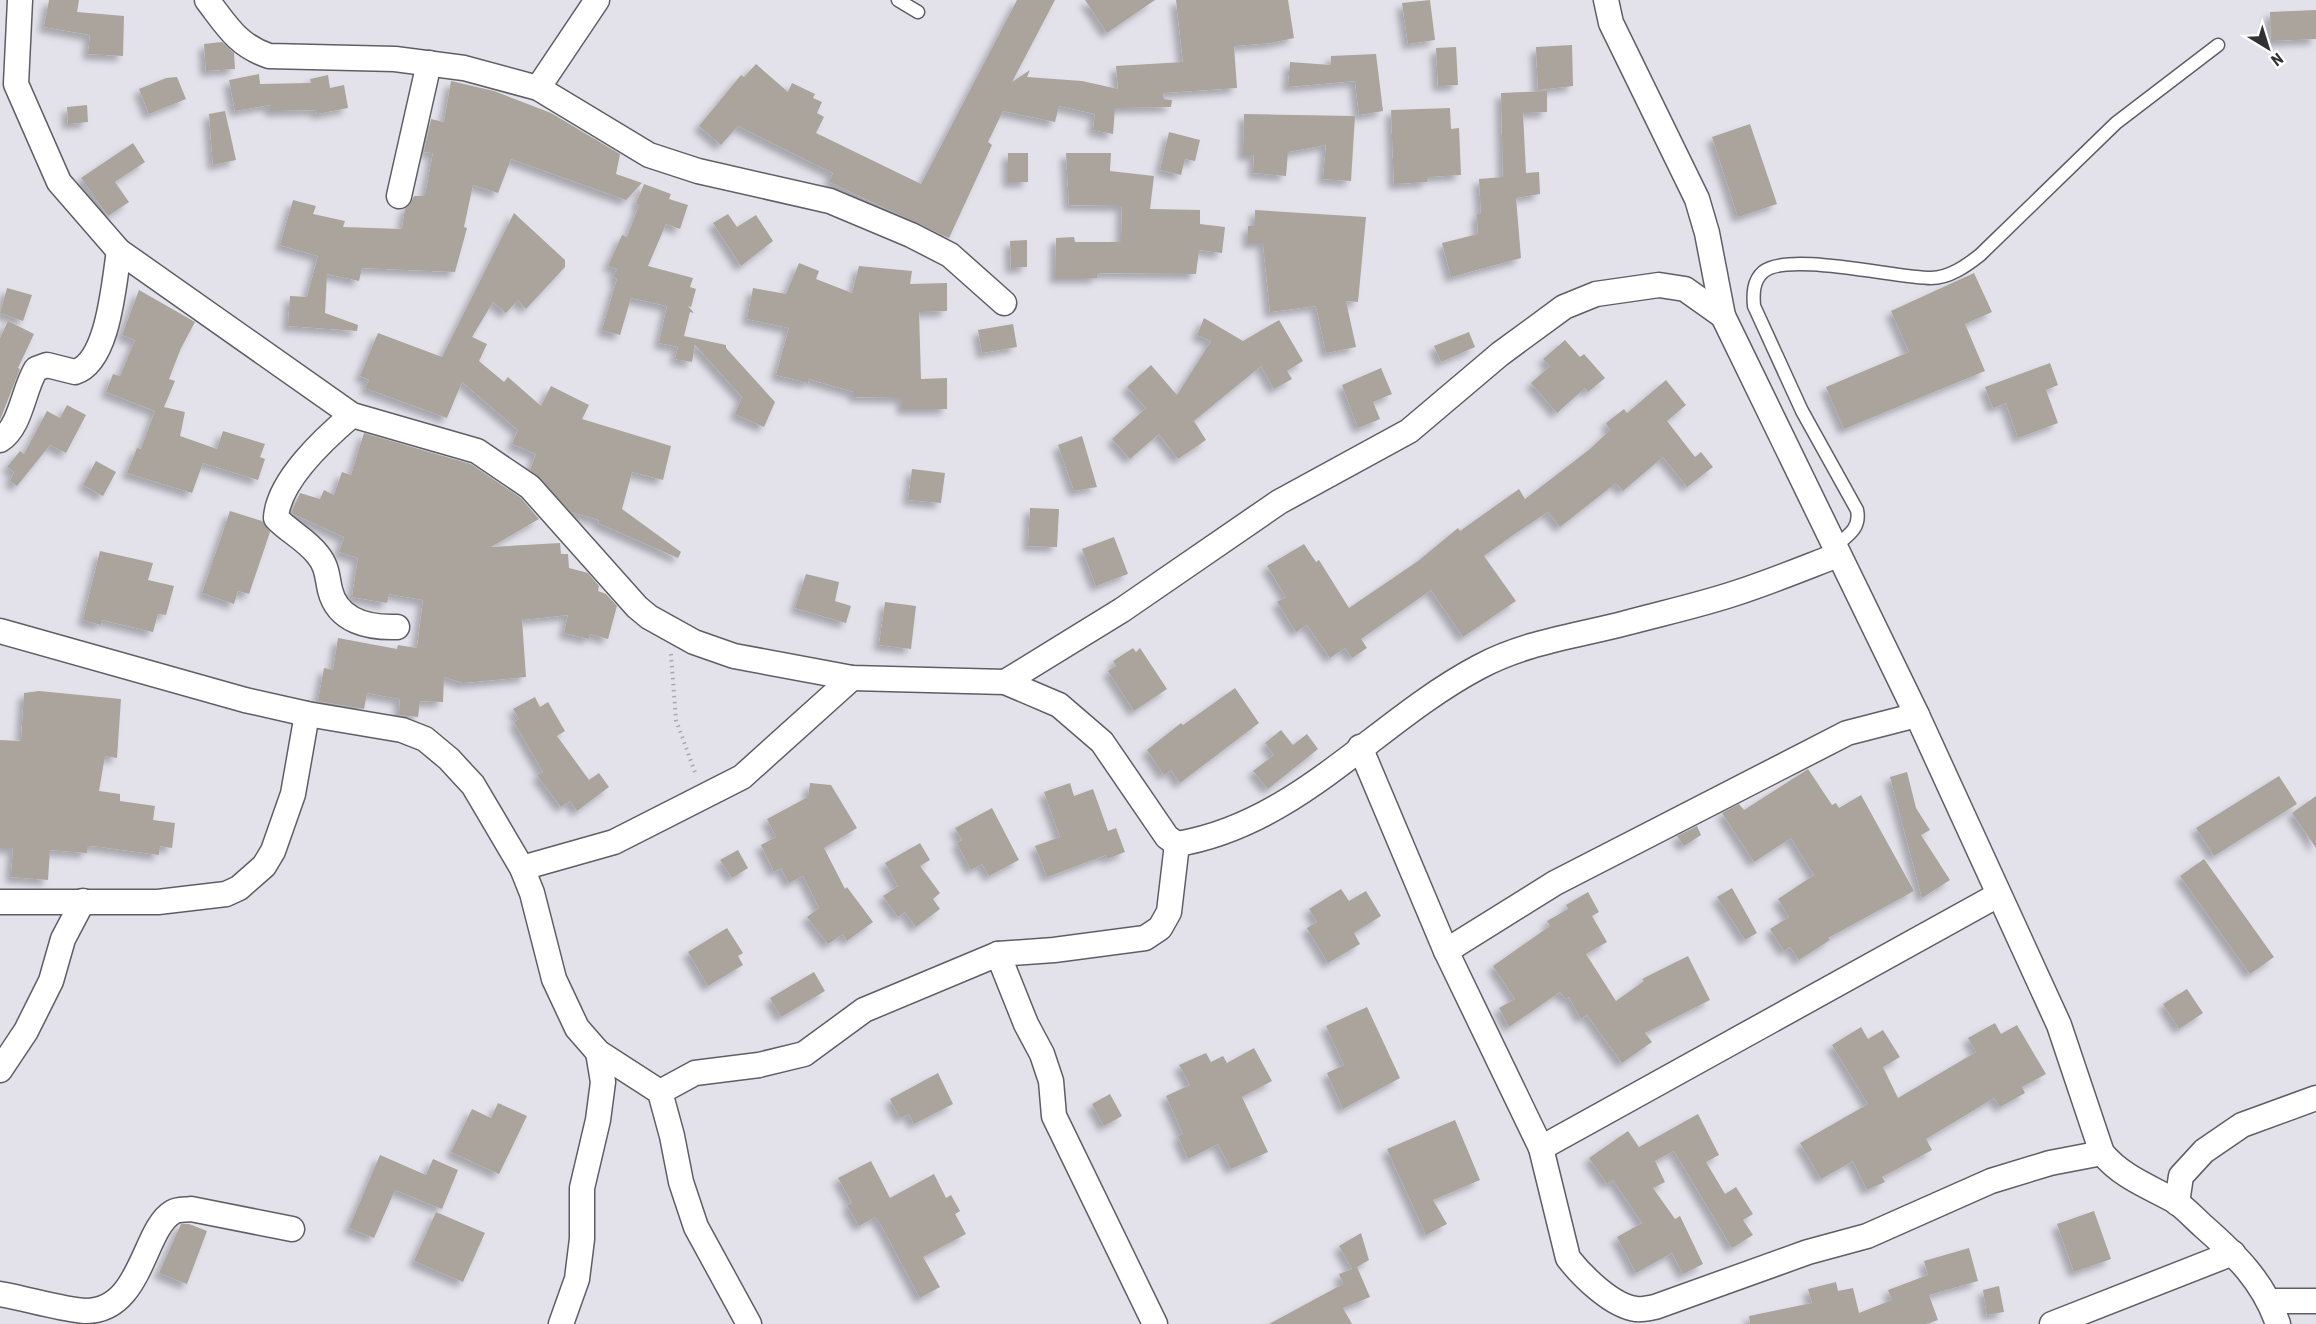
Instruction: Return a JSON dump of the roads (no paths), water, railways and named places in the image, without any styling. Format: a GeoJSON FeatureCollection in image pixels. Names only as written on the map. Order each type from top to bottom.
{"type":"FeatureCollection","features":[{"type":"Feature","properties":{"kind":"street"},"geometry":{"type":"LineString","coordinates":[[20,0],[16,84],[58,182],[119,251],[352,415],[477,451],[530,487],[637,608],[670,630],[694,642],[734,656],[852,678],[1005,682],[1059,705],[1102,742],[1167,837],[1177,844]]}},
{"type":"Feature","properties":{"kind":"street"},"geometry":{"type":"LineString","coordinates":[[207,0],[236,38],[250,49],[269,56],[429,63],[464,68],[538,88],[649,155],[698,171],[830,201],[911,235],[950,255],[1004,303]]}},
{"type":"Feature","properties":{"kind":"street"},"geometry":{"type":"LineString","coordinates":[[538,88],[597,0]]}},
{"type":"Feature","properties":{"kind":"street"},"geometry":{"type":"LineString","coordinates":[[1606,0],[1611,23],[1697,199],[1707,233],[1723,316],[1917,715],[2059,1025],[2102,1153],[2115,1168],[2177,1203],[2234,1253],[2254,1275],[2270,1301],[2278,1324]]}},
{"type":"Feature","properties":{"kind":"street"},"geometry":{"type":"LineString","coordinates":[[399,196],[429,63]]}},
{"type":"Feature","properties":{"kind":"street"},"geometry":{"type":"LineString","coordinates":[[0,440],[7,436],[36,369],[47,365],[75,372],[89,365],[105,333],[119,251]]}},
{"type":"Feature","properties":{"kind":"street"},"geometry":{"type":"LineString","coordinates":[[1005,682],[1122,610],[1280,502],[1408,431],[1500,354],[1564,306],[1596,294],[1659,285],[1685,289],[1723,316]]}},
{"type":"Feature","properties":{"kind":"street"},"geometry":{"type":"LineString","coordinates":[[352,415],[329,434],[296,474],[280,496],[276,518],[317,553],[326,567],[334,601],[349,617],[373,628],[397,627]]}},
{"type":"Feature","properties":{"kind":"street"},"geometry":{"type":"LineString","coordinates":[[1177,844],[1238,827],[1267,814],[1310,788],[1360,747],[1433,695],[1480,666],[1523,648],[1735,594],[1836,551]]}},
{"type":"Feature","properties":{"kind":"street"},"geometry":{"type":"LineString","coordinates":[[0,630],[245,700],[307,714],[402,730],[425,739],[449,759],[472,785],[522,868],[532,893],[554,979],[564,1004],[578,1028],[598,1052],[660,1092],[681,1182],[696,1227],[749,1324]]}},
{"type":"Feature","properties":{"kind":"street"},"geometry":{"type":"LineString","coordinates":[[522,868],[614,842],[701,800],[742,777],[852,678]]}},
{"type":"Feature","properties":{"kind":"street"},"geometry":{"type":"LineString","coordinates":[[0,902],[158,902],[226,894],[251,879],[273,851],[293,794],[307,714]]}},
{"type":"Feature","properties":{"kind":"street"},"geometry":{"type":"LineString","coordinates":[[1446,951],[1554,883],[1847,733],[1917,715]]}},
{"type":"Feature","properties":{"kind":"street"},"geometry":{"type":"LineString","coordinates":[[1360,747],[1446,951],[1541,1148],[1568,1258],[1578,1272],[1607,1296],[1635,1309],[1655,1308],[1808,1252],[1867,1236],[1991,1182],[2050,1163],[2102,1153]]}},
{"type":"Feature","properties":{"kind":"street"},"geometry":{"type":"LineString","coordinates":[[660,1092],[695,1073],[759,1065],[804,1054],[864,1010],[998,954],[1054,950],[1145,938],[1160,928],[1168,912],[1177,844]]}},
{"type":"Feature","properties":{"kind":"street"},"geometry":{"type":"LineString","coordinates":[[1541,1148],[1998,895]]}},
{"type":"Feature","properties":{"kind":"street"},"geometry":{"type":"LineString","coordinates":[[0,1070],[26,1031],[51,981],[63,939],[83,901]]}},
{"type":"Feature","properties":{"kind":"street"},"geometry":{"type":"LineString","coordinates":[[998,954],[1026,1024],[1042,1054],[1051,1081],[1054,1116],[1155,1324]]}},
{"type":"Feature","properties":{"kind":"street"},"geometry":{"type":"LineString","coordinates":[[561,1324],[577,1279],[582,1239],[582,1188],[598,1120],[603,1082],[598,1052]]}},
{"type":"Feature","properties":{"kind":"street"},"geometry":{"type":"LineString","coordinates":[[2177,1203],[2181,1176],[2204,1151],[2242,1125],[2316,1098]]}},
{"type":"Feature","properties":{"kind":"street"},"geometry":{"type":"LineString","coordinates":[[0,1294],[86,1311],[100,1308],[117,1298],[137,1275],[166,1218],[175,1211],[191,1209],[292,1229]]}},
{"type":"Feature","properties":{"kind":"street"},"geometry":{"type":"LineString","coordinates":[[2052,1324],[2234,1253]]}},
{"type":"Feature","properties":{"kind":"street"},"geometry":{"type":"LineString","coordinates":[[2270,1301],[2316,1300]]}},
{"type":"Feature","properties":{"kind":"lane"},"geometry":{"type":"LineString","coordinates":[[898,0],[918,12]]}},
{"type":"Feature","properties":{"kind":"lane"},"geometry":{"type":"LineString","coordinates":[[1836,551],[1860,520],[1857,510],[1802,411],[1754,306],[1752,293],[1763,272],[1776,265],[1810,264],[1933,278],[1962,269],[1980,255],[2116,123],[2218,45]]}}]}
